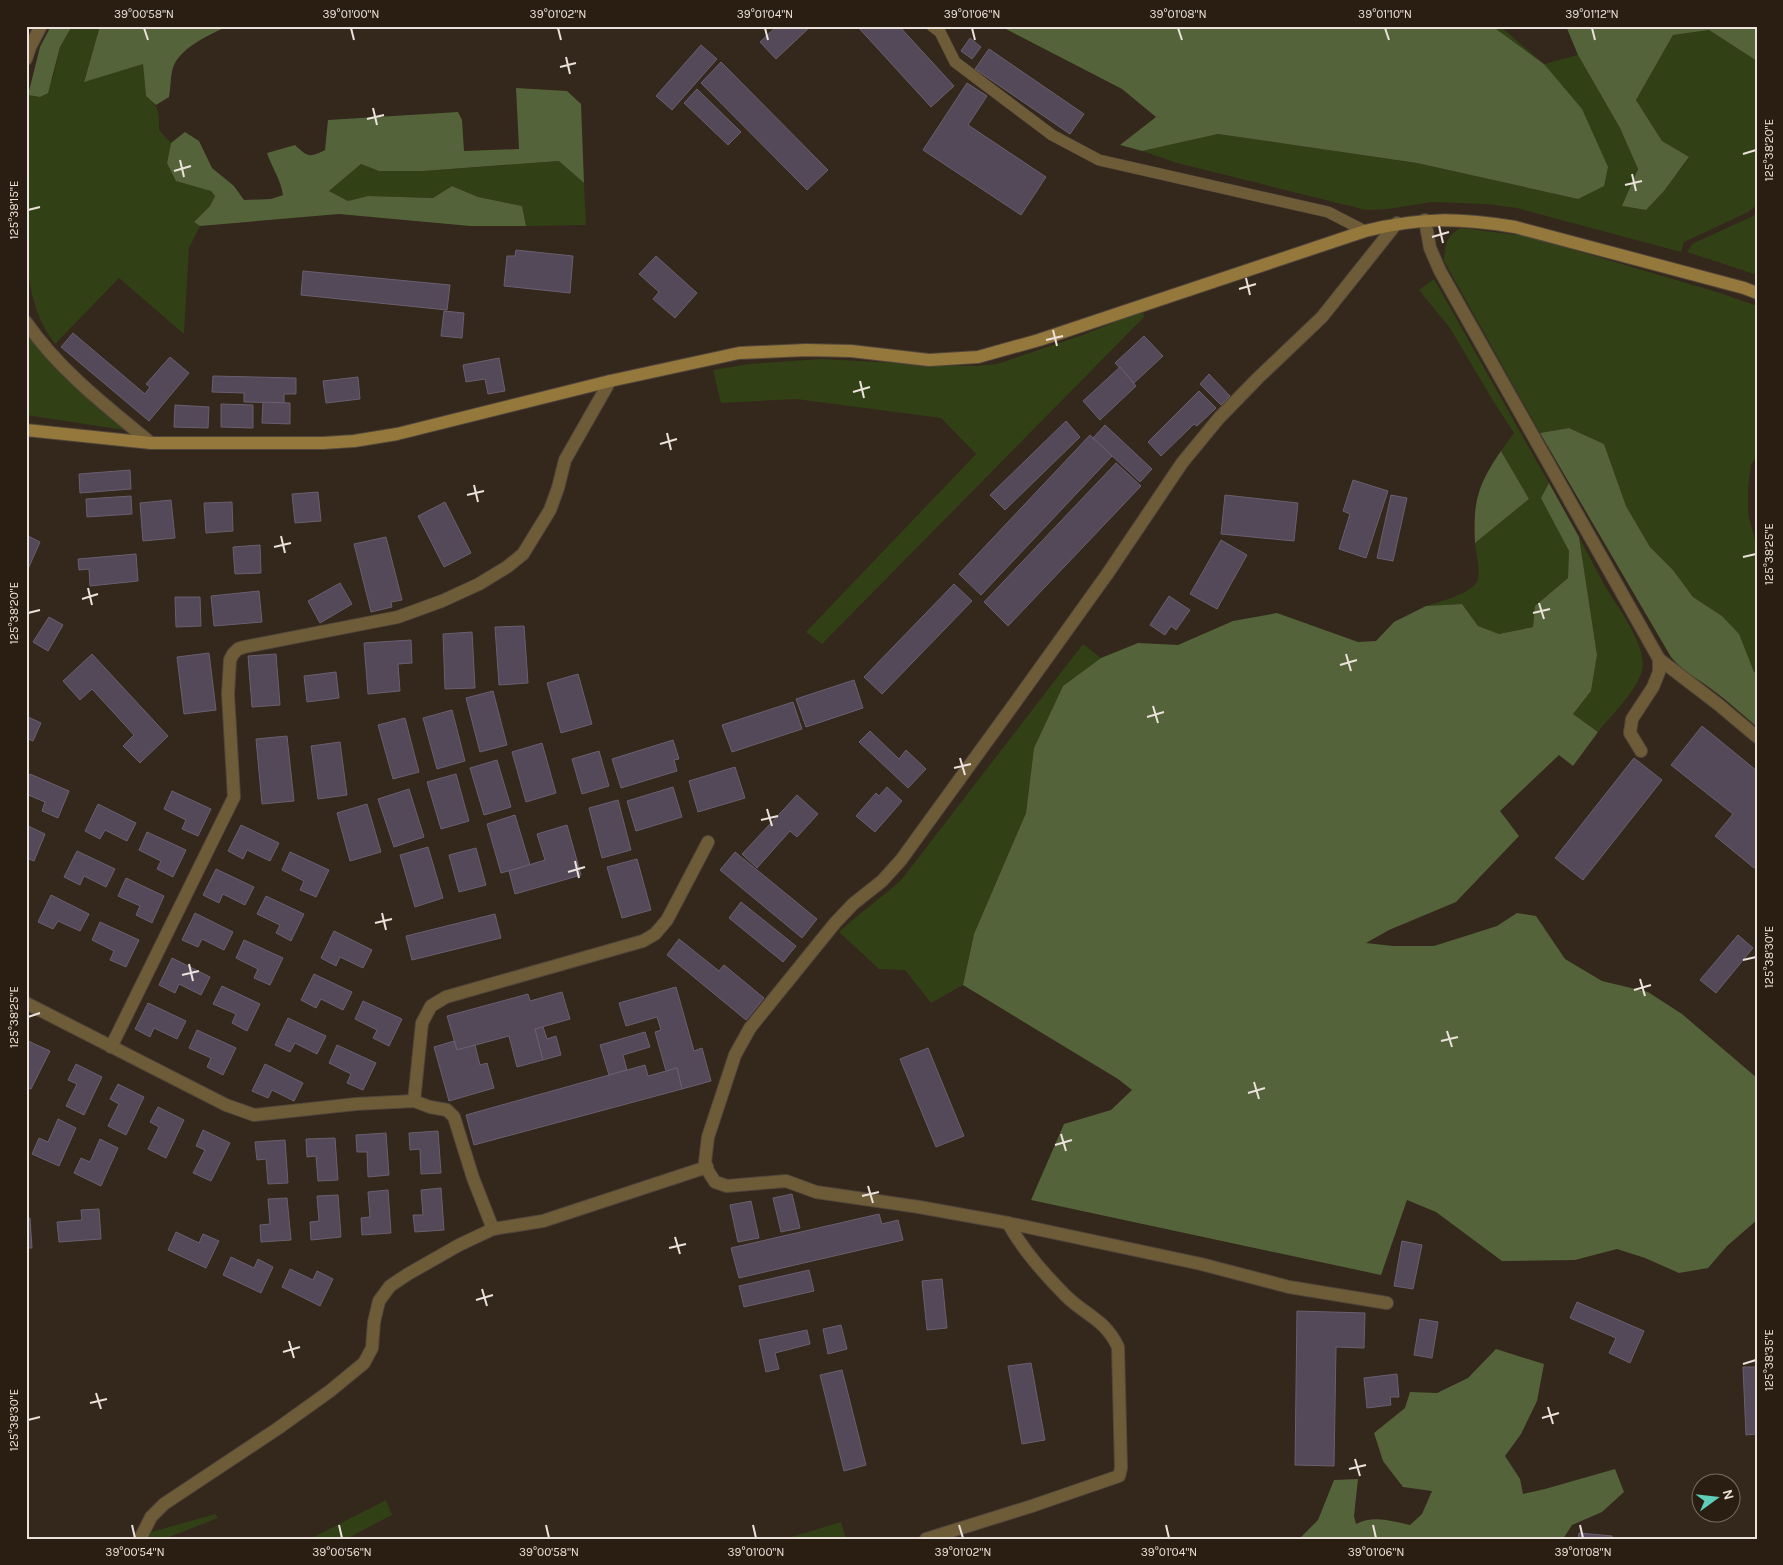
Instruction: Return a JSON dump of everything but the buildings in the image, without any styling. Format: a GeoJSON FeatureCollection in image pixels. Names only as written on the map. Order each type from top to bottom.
{"type":"FeatureCollection","features":[{"type":"Feature","properties":{"kind":"street"},"geometry":{"type":"LineString","coordinates":[[26,59],[41,26]]}},
{"type":"Feature","properties":{"kind":"street"},"geometry":{"type":"LineString","coordinates":[[1425,220],[1430,248],[1440,271],[1659,659],[1719,705],[1757,738]]}},
{"type":"Feature","properties":{"kind":"street"},"geometry":{"type":"LineString","coordinates":[[26,430],[151,443],[323,443],[354,441],[397,434],[610,381],[739,353],[772,350],[851,351],[929,360],[978,357],[1039,340],[1365,231],[1397,223],[1425,220],[1482,222],[1515,227],[1757,293]]}},
{"type":"Feature","properties":{"kind":"street"},"geometry":{"type":"LineString","coordinates":[[1387,1303],[1289,1287],[1201,1264],[1008,1223],[919,1207],[816,1192],[786,1180],[727,1186],[715,1182],[705,1162],[708,1137],[735,1055],[750,1028],[835,923],[853,904],[882,881],[901,860],[1108,572],[1182,463],[1258,378],[1322,317],[1397,223]]}},
{"type":"Feature","properties":{"kind":"street"},"geometry":{"type":"LineString","coordinates":[[26,322],[37,338],[66,368],[105,405],[151,443]]}},
{"type":"Feature","properties":{"kind":"street"},"geometry":{"type":"LineString","coordinates":[[111,1047],[234,797],[228,694],[230,660],[233,654],[238,649],[244,647],[398,617],[442,601],[479,584],[507,567],[523,554],[550,510],[566,460],[610,381]]}},
{"type":"Feature","properties":{"kind":"street"},"geometry":{"type":"LineString","coordinates":[[1641,750],[1630,733],[1632,719],[1653,688],[1659,672],[1659,659]]}},
{"type":"Feature","properties":{"kind":"street"},"geometry":{"type":"LineString","coordinates":[[414,1102],[422,1022],[431,1006],[446,997],[643,941],[655,934],[667,920],[708,842]]}},
{"type":"Feature","properties":{"kind":"street"},"geometry":{"type":"LineString","coordinates":[[26,1003],[226,1105],[254,1115],[356,1104],[414,1102],[447,1110],[454,1117],[473,1178],[493,1229]]}},
{"type":"Feature","properties":{"kind":"street"},"geometry":{"type":"LineString","coordinates":[[140,1539],[151,1517],[164,1504],[330,1391],[364,1363],[372,1348],[374,1322],[379,1301],[390,1286],[408,1274],[450,1250],[493,1229],[543,1221],[706,1167]]}},
{"type":"Feature","properties":{"kind":"street"},"geometry":{"type":"LineString","coordinates":[[926,1539],[1032,1506],[1119,1476],[1121,1468],[1118,1347],[1113,1335],[1103,1324],[1067,1297],[1018,1242],[1008,1223]]}},
{"type":"Feature","properties":{"kind":"lane"},"geometry":{"type":"LineString","coordinates":[[932,26],[940,32],[955,62],[1052,135],[1099,160],[1328,212],[1365,231]]}},
{"type":"Feature","properties":{"kind":"green space"},"geometry":{"type":"Polygon","coordinates":[[[51,26],[72,26],[60,47],[48,93],[40,97],[28,95],[40,47],[51,26]]]}},
{"type":"Feature","properties":{"kind":"green space"},"geometry":{"type":"Polygon","coordinates":[[[72,26],[100,26],[84,81],[143,64],[146,96],[158,111],[159,130],[171,143],[167,163],[211,191],[215,196],[210,206],[194,222],[200,226],[189,248],[184,334],[119,278],[55,344],[44,327],[36,309],[28,271],[27,252],[28,95],[40,97],[53,78],[60,47],[72,26]]]}},
{"type":"Feature","properties":{"kind":"green space"},"geometry":{"type":"Polygon","coordinates":[[[100,26],[228,26],[183,52],[174,65],[169,97],[156,105],[146,96],[143,64],[84,82],[100,26]]]}},
{"type":"Feature","properties":{"kind":"green space"},"geometry":{"type":"Polygon","coordinates":[[[1000,26],[1492,26],[1544,64],[1582,109],[1608,167],[1604,186],[1578,199],[1417,163],[1218,134],[1142,151],[1120,145],[1156,117],[1122,89],[1000,26]]]}},
{"type":"Feature","properties":{"kind":"green space"},"geometry":{"type":"Polygon","coordinates":[[[1492,26],[1500,26],[1544,64],[1492,26]]]}},
{"type":"Feature","properties":{"kind":"green space"},"geometry":{"type":"Polygon","coordinates":[[[1566,26],[1757,26],[1757,61],[1709,30],[1673,35],[1636,100],[1662,141],[1689,157],[1664,191],[1646,210],[1622,206],[1638,169],[1620,128],[1578,55],[1566,26]]]}},
{"type":"Feature","properties":{"kind":"green space"},"geometry":{"type":"Polygon","coordinates":[[[1709,30],[1757,61],[1757,205],[1748,212],[1684,242],[1681,252],[1517,208],[1486,204],[1432,202],[1388,209],[1366,210],[1177,163],[1142,151],[1218,134],[1417,163],[1578,199],[1544,64],[1578,55],[1620,128],[1638,169],[1623,206],[1646,210],[1664,191],[1689,158],[1662,141],[1636,100],[1673,35],[1709,30]]]}},
{"type":"Feature","properties":{"kind":"green space"},"geometry":{"type":"Polygon","coordinates":[[[516,88],[567,91],[581,104],[584,183],[559,161],[423,171],[379,171],[361,164],[329,191],[348,201],[368,196],[433,198],[452,186],[478,197],[522,206],[526,226],[470,226],[339,214],[200,226],[194,222],[210,206],[215,196],[211,191],[176,181],[167,163],[171,143],[185,132],[199,141],[212,168],[234,186],[244,200],[271,199],[283,195],[267,153],[295,145],[309,155],[325,150],[328,120],[458,112],[462,120],[464,151],[519,149],[516,88]]]}},
{"type":"Feature","properties":{"kind":"green space"},"geometry":{"type":"Polygon","coordinates":[[[560,161],[584,183],[586,225],[526,226],[522,206],[478,197],[452,186],[433,198],[368,196],[348,201],[329,191],[361,164],[379,171],[423,171],[560,161]]]}},
{"type":"Feature","properties":{"kind":"green space"},"geometry":{"type":"Polygon","coordinates":[[[1757,212],[1757,275],[1687,252],[1692,244],[1753,216],[1757,212]]]}},
{"type":"Feature","properties":{"kind":"green space"},"geometry":{"type":"Polygon","coordinates":[[[1461,228],[1527,236],[1720,293],[1757,306],[1757,456],[1751,465],[1748,487],[1748,514],[1757,548],[1757,673],[1754,672],[1722,616],[1693,597],[1673,570],[1650,547],[1626,506],[1604,444],[1569,428],[1540,433],[1444,261],[1449,238],[1461,228]]]}},
{"type":"Feature","properties":{"kind":"green space"},"geometry":{"type":"Polygon","coordinates":[[[1434,279],[1549,483],[1542,498],[1569,551],[1568,578],[1535,606],[1533,627],[1499,634],[1478,626],[1462,604],[1426,606],[1463,593],[1475,584],[1479,571],[1475,543],[1529,499],[1501,451],[1514,433],[1450,328],[1419,290],[1434,279]]]}},
{"type":"Feature","properties":{"kind":"green space"},"geometry":{"type":"Polygon","coordinates":[[[1143,311],[1144,317],[822,644],[806,632],[976,454],[941,418],[796,399],[721,403],[713,370],[749,364],[821,359],[935,365],[976,366],[997,364],[1080,336],[1143,311]]]}},
{"type":"Feature","properties":{"kind":"green space"},"geometry":{"type":"Polygon","coordinates":[[[26,335],[35,342],[131,431],[26,415],[26,335]]]}},
{"type":"Feature","properties":{"kind":"green space"},"geometry":{"type":"Polygon","coordinates":[[[1569,428],[1604,444],[1626,506],[1650,547],[1673,570],[1693,597],[1722,616],[1739,634],[1754,672],[1757,673],[1757,727],[1671,657],[1540,433],[1569,428]]]}},
{"type":"Feature","properties":{"kind":"green space"},"geometry":{"type":"Polygon","coordinates":[[[1501,451],[1529,499],[1475,543],[1475,516],[1478,495],[1487,474],[1501,451]]]}},
{"type":"Feature","properties":{"kind":"green space"},"geometry":{"type":"Polygon","coordinates":[[[1549,483],[1579,537],[1597,655],[1591,691],[1573,714],[1598,732],[1573,766],[1559,755],[1500,811],[1519,836],[1456,902],[1389,930],[1366,943],[1393,946],[1434,946],[1497,926],[1517,913],[1536,916],[1565,959],[1602,981],[1648,992],[1682,1014],[1757,1078],[1757,1220],[1727,1246],[1708,1268],[1679,1273],[1645,1258],[1617,1249],[1575,1260],[1502,1261],[1436,1212],[1407,1200],[1381,1275],[1031,1200],[1064,1124],[1111,1110],[1132,1090],[1118,1079],[963,985],[974,934],[1026,813],[1034,748],[1063,686],[1101,658],[1138,643],[1178,645],[1233,621],[1277,613],[1358,642],[1376,641],[1394,622],[1426,606],[1462,604],[1478,626],[1499,634],[1533,627],[1535,606],[1568,578],[1569,551],[1541,498],[1549,483]]]}},
{"type":"Feature","properties":{"kind":"green space"},"geometry":{"type":"Polygon","coordinates":[[[1579,537],[1606,588],[1632,630],[1643,664],[1641,674],[1632,690],[1598,732],[1573,714],[1591,691],[1597,655],[1579,537]]]}},
{"type":"Feature","properties":{"kind":"green space"},"geometry":{"type":"Polygon","coordinates":[[[1083,644],[1101,658],[1063,686],[1034,748],[1026,813],[974,934],[963,985],[931,1003],[905,970],[879,969],[839,932],[902,879],[1083,644]]]}},
{"type":"Feature","properties":{"kind":"green space"},"geometry":{"type":"Polygon","coordinates":[[[1496,1349],[1544,1364],[1537,1401],[1521,1434],[1505,1456],[1520,1479],[1523,1494],[1615,1469],[1624,1492],[1602,1512],[1572,1525],[1563,1539],[1299,1539],[1318,1520],[1334,1480],[1358,1479],[1354,1516],[1356,1524],[1376,1519],[1410,1525],[1422,1514],[1432,1491],[1403,1487],[1383,1461],[1374,1433],[1405,1408],[1410,1392],[1437,1393],[1468,1378],[1496,1349]]]}},
{"type":"Feature","properties":{"kind":"green space"},"geometry":{"type":"Polygon","coordinates":[[[386,1500],[392,1515],[346,1539],[310,1539],[386,1500]]]}},
{"type":"Feature","properties":{"kind":"green space"},"geometry":{"type":"Polygon","coordinates":[[[215,1514],[218,1518],[164,1539],[142,1539],[144,1534],[215,1514]]]}},
{"type":"Feature","properties":{"kind":"green space"},"geometry":{"type":"Polygon","coordinates":[[[841,1522],[846,1539],[785,1539],[841,1522]]]}}]}
